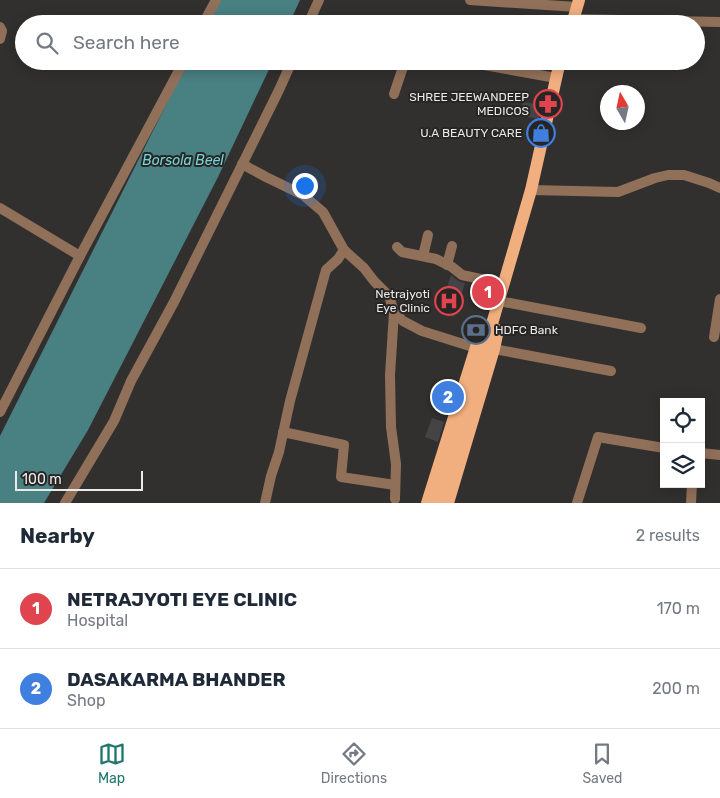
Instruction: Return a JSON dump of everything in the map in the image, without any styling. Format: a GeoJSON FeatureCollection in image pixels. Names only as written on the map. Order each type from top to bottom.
{"type":"FeatureCollection","features":[{"type":"Feature","properties":{"kind":"main road"},"geometry":{"type":"LineString","coordinates":[[437,503],[531,190],[558,70]]}},
{"type":"Feature","properties":{"kind":"main road"},"geometry":{"type":"LineString","coordinates":[[427,503],[484,322],[497,307]]}},
{"type":"Feature","properties":{"kind":"main road"},"geometry":{"type":"LineString","coordinates":[[448,503],[494,349],[499,322],[497,307]]}},
{"type":"Feature","properties":{"kind":"street"},"geometry":{"type":"LineString","coordinates":[[208,15],[216,0]]}},
{"type":"Feature","properties":{"kind":"street"},"geometry":{"type":"LineString","coordinates":[[312,15],[319,0]]}},
{"type":"Feature","properties":{"kind":"street"},"geometry":{"type":"LineString","coordinates":[[470,0],[618,15]]}},
{"type":"Feature","properties":{"kind":"street"},"geometry":{"type":"LineString","coordinates":[[705,21],[720,22]]}},
{"type":"Feature","properties":{"kind":"street"},"geometry":{"type":"LineString","coordinates":[[0,27],[2,31],[0,39]]}},
{"type":"Feature","properties":{"kind":"street"},"geometry":{"type":"LineString","coordinates":[[1,406],[179,70]]}},
{"type":"Feature","properties":{"kind":"street"},"geometry":{"type":"LineString","coordinates":[[65,503],[114,421],[131,382],[174,302],[288,70]]}},
{"type":"Feature","properties":{"kind":"street"},"geometry":{"type":"LineString","coordinates":[[394,94],[402,70]]}},
{"type":"Feature","properties":{"kind":"street"},"geometry":{"type":"LineString","coordinates":[[512,70],[556,78]]}},
{"type":"Feature","properties":{"kind":"street"},"geometry":{"type":"LineString","coordinates":[[242,164],[303,194],[323,212],[344,250],[390,296],[394,312],[390,375],[391,427],[396,464],[395,485],[398,502]]}},
{"type":"Feature","properties":{"kind":"street"},"geometry":{"type":"LineString","coordinates":[[531,190],[618,192],[668,175],[684,175],[720,188]]}},
{"type":"Feature","properties":{"kind":"street"},"geometry":{"type":"LineString","coordinates":[[0,208],[80,256]]}},
{"type":"Feature","properties":{"kind":"street"},"geometry":{"type":"LineString","coordinates":[[423,256],[428,235]]}},
{"type":"Feature","properties":{"kind":"street"},"geometry":{"type":"LineString","coordinates":[[447,265],[452,246]]}},
{"type":"Feature","properties":{"kind":"street"},"geometry":{"type":"LineString","coordinates":[[397,247],[402,252],[436,259],[462,275],[504,284]]}},
{"type":"Feature","properties":{"kind":"street"},"geometry":{"type":"LineString","coordinates":[[265,503],[284,432],[290,400],[326,270],[338,259],[344,250]]}},
{"type":"Feature","properties":{"kind":"street"},"geometry":{"type":"LineString","coordinates":[[714,337],[720,299]]}},
{"type":"Feature","properties":{"kind":"street"},"geometry":{"type":"LineString","coordinates":[[497,307],[641,328]]}},
{"type":"Feature","properties":{"kind":"street"},"geometry":{"type":"LineString","coordinates":[[394,312],[403,321],[422,330],[476,348]]}},
{"type":"Feature","properties":{"kind":"street"},"geometry":{"type":"LineString","coordinates":[[494,349],[611,371]]}},
{"type":"Feature","properties":{"kind":"street"},"geometry":{"type":"LineString","coordinates":[[284,432],[344,445],[341,477],[395,485]]}},
{"type":"Feature","properties":{"kind":"street"},"geometry":{"type":"LineString","coordinates":[[577,503],[598,437],[660,447]]}},
{"type":"Feature","properties":{"kind":"street"},"geometry":{"type":"LineString","coordinates":[[705,453],[720,455]]}},
{"type":"Feature","properties":{"kind":"street"},"geometry":{"type":"LineString","coordinates":[[691,503],[692,488]]}},
{"type":"Feature","properties":{"kind":"water"},"geometry":{"type":"Polygon","coordinates":[[[218,0],[300,0],[293,15],[211,15],[218,0]]]}},
{"type":"Feature","properties":{"kind":"water","name":"Borsola Beel"},"geometry":{"type":"Polygon","coordinates":[[[183,70],[269,70],[218,177],[88,430],[44,503],[0,503],[0,436],[183,70]]]}},
{"type":"Feature","properties":{"kind":"building"},"geometry":{"type":"Polygon","coordinates":[[[523,102],[542,105],[539,119],[521,116],[523,102]]]}},
{"type":"Feature","properties":{"kind":"building"},"geometry":{"type":"Polygon","coordinates":[[[451,275],[458,281],[465,283],[454,317],[439,312],[451,275]]]}},
{"type":"Feature","properties":{"kind":"building"},"geometry":{"type":"Polygon","coordinates":[[[432,418],[444,422],[438,442],[425,437],[432,418]]]}},
{"type":"Feature","properties":{"kind":"place","name":"SHREE JEEWANDEEP MEDICOS"},"geometry":{"type":"Point","coordinates":[548,104]}},
{"type":"Feature","properties":{"kind":"place","name":"U.A BEAUTY CARE"},"geometry":{"type":"Point","coordinates":[541,133]}},
{"type":"Feature","properties":{"kind":"place","name":"NETRAJYOTI EYE CLINIC"},"geometry":{"type":"Point","coordinates":[488,292]}},
{"type":"Feature","properties":{"kind":"place","name":"Netrajyoti Eye Clinic"},"geometry":{"type":"Point","coordinates":[449,301]}},
{"type":"Feature","properties":{"kind":"place","name":"HDFC Bank"},"geometry":{"type":"Point","coordinates":[476,330]}},
{"type":"Feature","properties":{"kind":"place","name":"DASAKARMA BHANDER"},"geometry":{"type":"Point","coordinates":[448,397]}}]}
